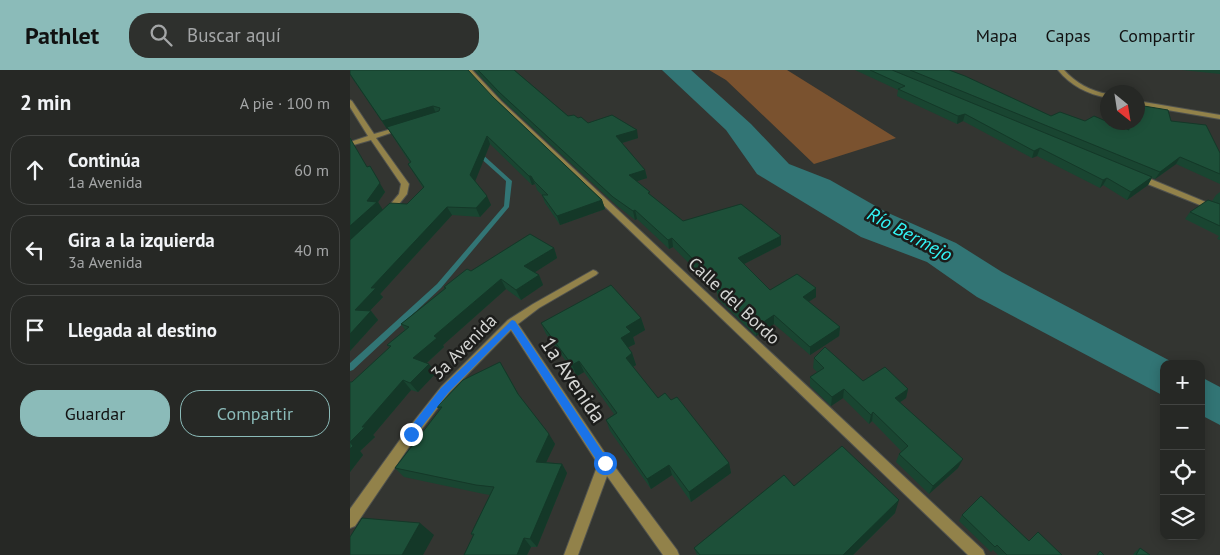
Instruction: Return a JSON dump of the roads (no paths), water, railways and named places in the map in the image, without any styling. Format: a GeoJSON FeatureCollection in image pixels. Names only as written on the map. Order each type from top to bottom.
{"type":"FeatureCollection","features":[{"type":"Feature","properties":{"kind":"street","name":"Calle del Bordo"},"geometry":{"type":"LineString","coordinates":[[469,70],[500,102],[978,555]]}},
{"type":"Feature","properties":{"kind":"street"},"geometry":{"type":"LineString","coordinates":[[1062,70],[1072,81],[1089,93],[1100,95]]}},
{"type":"Feature","properties":{"kind":"street"},"geometry":{"type":"LineString","coordinates":[[350,102],[372,137],[406,184],[403,194],[378,222]]}},
{"type":"Feature","properties":{"kind":"street"},"geometry":{"type":"LineString","coordinates":[[1145,104],[1220,117]]}},
{"type":"Feature","properties":{"kind":"street"},"geometry":{"type":"LineString","coordinates":[[350,144],[414,125]]}},
{"type":"Feature","properties":{"kind":"street"},"geometry":{"type":"LineString","coordinates":[[1130,173],[1220,211]]}},
{"type":"Feature","properties":{"kind":"street","name":"3a Avenida"},"geometry":{"type":"LineString","coordinates":[[350,521],[411,434],[445,390],[512,323],[536,306],[593,273]]}},
{"type":"Feature","properties":{"kind":"street","name":"1a Avenida"},"geometry":{"type":"LineString","coordinates":[[512,323],[605,463],[672,555]]}},
{"type":"Feature","properties":{"kind":"street"},"geometry":{"type":"LineString","coordinates":[[571,555],[605,463]]}},
{"type":"Feature","properties":{"kind":"water","name":"Río Bermejo"},"geometry":{"type":"Polygon","coordinates":[[[662,70],[691,70],[751,124],[789,164],[830,180],[886,212],[956,243],[1002,272],[1168,360],[1160,360],[1160,394],[977,297],[927,262],[861,237],[757,174],[726,130],[662,70]]]}},
{"type":"Feature","properties":{"kind":"water"},"geometry":{"type":"Polygon","coordinates":[[[1205,379],[1220,387],[1220,425],[1205,417],[1205,379]]]}},
{"type":"Feature","properties":{"kind":"waterway"},"geometry":{"type":"LineString","coordinates":[[350,368],[439,286],[507,206],[509,181],[479,154]]}}]}
